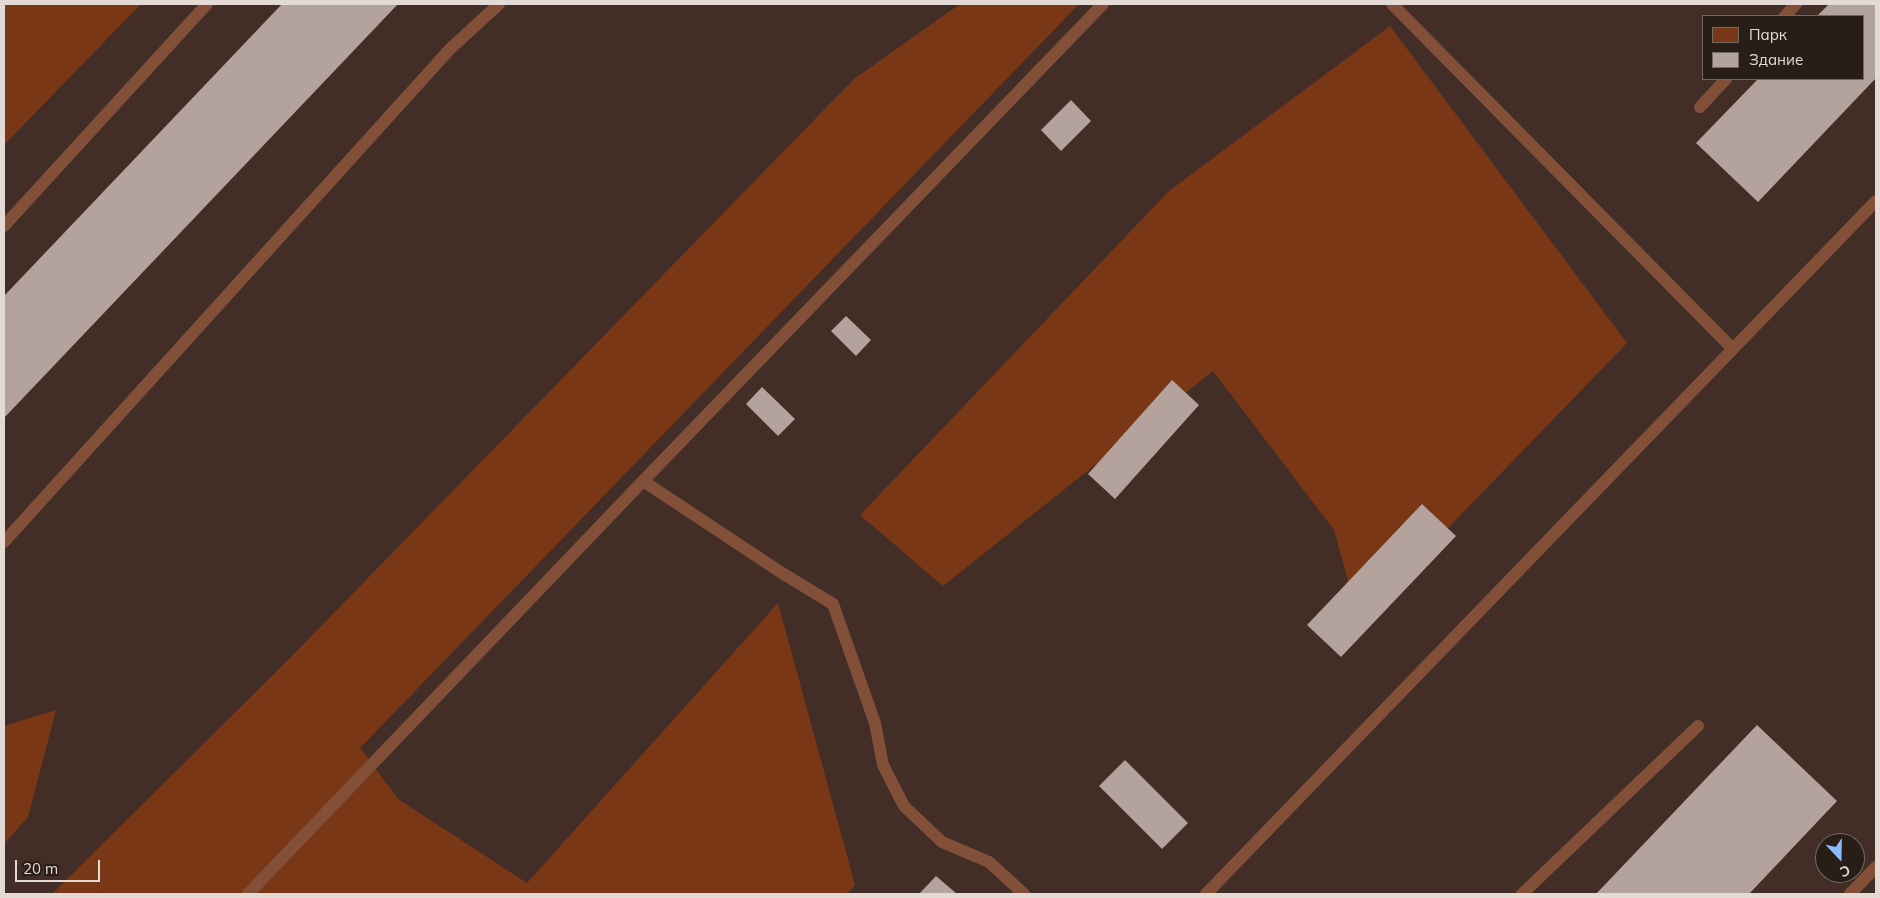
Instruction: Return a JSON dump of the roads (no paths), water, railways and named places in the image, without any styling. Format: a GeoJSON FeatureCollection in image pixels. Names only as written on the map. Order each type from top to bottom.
{"type":"FeatureCollection","features":[{"type":"Feature","properties":{"kind":"lane"},"geometry":{"type":"LineString","coordinates":[[4,226],[207,4]]}},
{"type":"Feature","properties":{"kind":"lane"},"geometry":{"type":"LineString","coordinates":[[4,542],[450,49],[499,4]]}},
{"type":"Feature","properties":{"kind":"lane"},"geometry":{"type":"LineString","coordinates":[[248,894],[643,480],[1103,4]]}},
{"type":"Feature","properties":{"kind":"lane"},"geometry":{"type":"LineString","coordinates":[[1392,4],[1732,349]]}},
{"type":"Feature","properties":{"kind":"lane"},"geometry":{"type":"LineString","coordinates":[[1786,15],[1796,4]]}},
{"type":"Feature","properties":{"kind":"lane"},"geometry":{"type":"LineString","coordinates":[[1700,108],[1725,80]]}},
{"type":"Feature","properties":{"kind":"lane"},"geometry":{"type":"LineString","coordinates":[[1206,894],[1876,201]]}},
{"type":"Feature","properties":{"kind":"lane"},"geometry":{"type":"LineString","coordinates":[[643,480],[782,573],[833,604],[875,723],[883,765],[904,806],[942,842],[989,862],[1024,894]]}},
{"type":"Feature","properties":{"kind":"lane"},"geometry":{"type":"LineString","coordinates":[[1522,894],[1698,726]]}},
{"type":"Feature","properties":{"kind":"lane"},"geometry":{"type":"LineString","coordinates":[[1850,894],[1876,867]]}}]}
